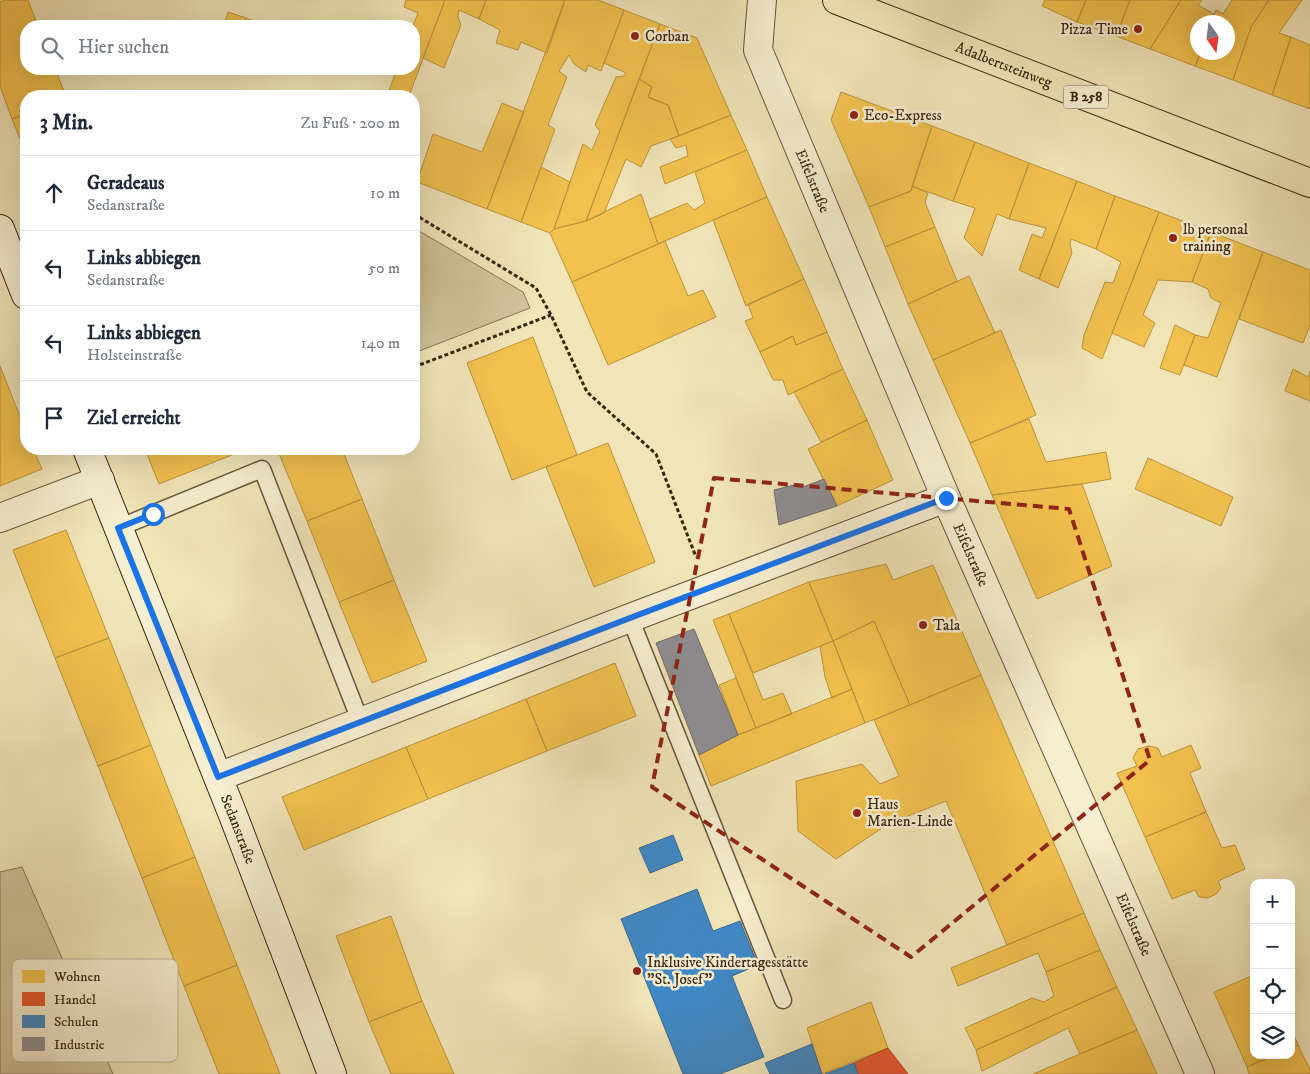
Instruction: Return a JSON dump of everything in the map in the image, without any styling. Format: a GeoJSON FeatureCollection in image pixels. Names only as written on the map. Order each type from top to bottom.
{"type":"FeatureCollection","features":[{"type":"Feature","properties":{"kind":"main road","name":"Adalbertsteinweg"},"geometry":{"type":"LineString","coordinates":[[837,0],[1310,183]]}},
{"type":"Feature","properties":{"kind":"street","name":"Eifelstraße"},"geometry":{"type":"LineString","coordinates":[[762,0],[758,50],[946,498],[1200,1074]]}},
{"type":"Feature","properties":{"kind":"street"},"geometry":{"type":"LineString","coordinates":[[0,229],[20,280]]}},
{"type":"Feature","properties":{"kind":"street","name":"Sedanstraße"},"geometry":{"type":"LineString","coordinates":[[90,455],[218,777],[332,1074]]}},
{"type":"Feature","properties":{"kind":"street"},"geometry":{"type":"LineString","coordinates":[[0,518],[100,480]]}},
{"type":"Feature","properties":{"kind":"street"},"geometry":{"type":"LineString","coordinates":[[218,777],[946,498]]}},
{"type":"Feature","properties":{"kind":"lane"},"geometry":{"type":"LineString","coordinates":[[118,528],[262,469],[361,723]]}},
{"type":"Feature","properties":{"kind":"lane"},"geometry":{"type":"LineString","coordinates":[[630,618],[783,1000]]}},
{"type":"Feature","properties":{"kind":"path"},"geometry":{"type":"LineString","coordinates":[[420,218],[536,288],[551,314],[586,392],[656,454],[708,588]]}},
{"type":"Feature","properties":{"kind":"path"},"geometry":{"type":"LineString","coordinates":[[420,365],[551,314]]}},
{"type":"Feature","properties":{"kind":"highlighted area"},"geometry":{"type":"Polygon","coordinates":[[[714,478],[1069,509],[1150,760],[911,957],[652,787],[714,478]]]}},
{"type":"Feature","properties":{"kind":"shaded area"},"geometry":{"type":"Polygon","coordinates":[[[420,232],[523,292],[530,308],[420,351],[420,232]]]}},
{"type":"Feature","properties":{"kind":"shaded area"},"geometry":{"type":"Polygon","coordinates":[[[22,867],[62,959],[12,959],[12,1062],[108,1062],[113,1074],[0,1074],[0,872],[22,867]]]}},
{"type":"Feature","properties":{"kind":"building: Wohnen"},"geometry":{"type":"Polygon","coordinates":[[[5,0],[28,0],[36,20],[20,20],[20,75],[57,75],[64,90],[20,90],[20,116],[12,119],[0,86],[0,2],[5,0]]]}},
{"type":"Feature","properties":{"kind":"building: Wohnen"},"geometry":{"type":"Polygon","coordinates":[[[406,0],[445,0],[420,67],[420,20],[415,20],[418,13],[404,7],[406,0]]]}},
{"type":"Feature","properties":{"kind":"building: Wohnen"},"geometry":{"type":"Polygon","coordinates":[[[445,0],[486,0],[479,19],[459,10],[458,17],[461,25],[444,68],[423,58],[445,0]]]}},
{"type":"Feature","properties":{"kind":"building: Wohnen"},"geometry":{"type":"Polygon","coordinates":[[[486,0],[565,0],[547,53],[521,42],[518,50],[496,43],[500,30],[479,19],[486,0]]]}},
{"type":"Feature","properties":{"kind":"building: Wohnen"},"geometry":{"type":"Polygon","coordinates":[[[565,0],[598,0],[624,10],[601,71],[588,65],[586,72],[574,64],[569,55],[559,71],[567,77],[548,125],[555,129],[521,222],[487,209],[565,0]]]}},
{"type":"Feature","properties":{"kind":"building: Wohnen"},"geometry":{"type":"Polygon","coordinates":[[[1045,0],[1086,0],[1077,22],[1042,6],[1045,0]]]}},
{"type":"Feature","properties":{"kind":"building: Wohnen"},"geometry":{"type":"Polygon","coordinates":[[[1086,0],[1130,0],[1116,36],[1077,22],[1086,0]]]}},
{"type":"Feature","properties":{"kind":"building: Wohnen"},"geometry":{"type":"Polygon","coordinates":[[[1130,0],[1181,0],[1150,49],[1116,36],[1130,0]]]}},
{"type":"Feature","properties":{"kind":"building: Wohnen"},"geometry":{"type":"Polygon","coordinates":[[[1181,0],[1202,0],[1198,5],[1214,14],[1190,15],[1190,60],[1198,60],[1195,66],[1150,49],[1181,0]]]}},
{"type":"Feature","properties":{"kind":"building: Wohnen"},"geometry":{"type":"Polygon","coordinates":[[[1232,0],[1269,0],[1251,27],[1233,80],[1195,66],[1198,60],[1235,60],[1235,15],[1214,15],[1216,10],[1223,14],[1232,0]]]}},
{"type":"Feature","properties":{"kind":"building: Wohnen"},"geometry":{"type":"Polygon","coordinates":[[[1269,0],[1302,0],[1279,33],[1291,37],[1272,95],[1233,80],[1251,27],[1269,0]]]}},
{"type":"Feature","properties":{"kind":"building: Wohnen"},"geometry":{"type":"Polygon","coordinates":[[[624,10],[660,24],[586,221],[554,229],[583,144],[592,150],[600,131],[595,125],[616,77],[624,76],[626,73],[604,63],[624,10]]]}},
{"type":"Feature","properties":{"kind":"building: Wohnen"},"geometry":{"type":"Polygon","coordinates":[[[228,12],[246,18],[246,20],[226,20],[228,12]]]}},
{"type":"Feature","properties":{"kind":"building: Wohnen"},"geometry":{"type":"Polygon","coordinates":[[[660,24],[697,38],[731,115],[679,136],[668,105],[648,97],[652,87],[639,79],[660,24]]]}},
{"type":"Feature","properties":{"kind":"building: Wohnen"},"geometry":{"type":"Polygon","coordinates":[[[1291,37],[1310,45],[1310,109],[1272,95],[1291,37]]]}},
{"type":"Feature","properties":{"kind":"building: Wohnen"},"geometry":{"type":"Polygon","coordinates":[[[395,75],[417,75],[411,90],[389,90],[395,75]]]}},
{"type":"Feature","properties":{"kind":"building: Wohnen"},"geometry":{"type":"Polygon","coordinates":[[[639,79],[652,87],[648,97],[668,105],[679,136],[651,146],[641,167],[626,159],[604,213],[586,221],[639,79]]]}},
{"type":"Feature","properties":{"kind":"building: Wohnen"},"geometry":{"type":"Polygon","coordinates":[[[841,92],[932,126],[911,191],[869,207],[831,120],[841,92]]]}},
{"type":"Feature","properties":{"kind":"building: Wohnen"},"geometry":{"type":"Polygon","coordinates":[[[502,103],[524,112],[487,209],[420,183],[420,173],[433,134],[482,152],[502,103]]]}},
{"type":"Feature","properties":{"kind":"building: Wohnen"},"geometry":{"type":"Polygon","coordinates":[[[731,115],[747,150],[665,184],[660,167],[688,156],[686,145],[676,148],[670,139],[731,115]]]}},
{"type":"Feature","properties":{"kind":"building: Wohnen"},"geometry":{"type":"Polygon","coordinates":[[[20,116],[20,139],[12,119],[20,116]]]}},
{"type":"Feature","properties":{"kind":"building: Wohnen"},"geometry":{"type":"Polygon","coordinates":[[[932,126],[975,142],[953,201],[912,186],[932,126]]]}},
{"type":"Feature","properties":{"kind":"building: Wohnen"},"geometry":{"type":"Polygon","coordinates":[[[975,142],[1029,163],[1009,219],[997,214],[982,256],[964,238],[975,208],[953,201],[975,142]]]}},
{"type":"Feature","properties":{"kind":"building: Wohnen"},"geometry":{"type":"Polygon","coordinates":[[[747,150],[767,197],[658,244],[650,219],[687,203],[694,210],[705,203],[695,172],[747,150]]]}},
{"type":"Feature","properties":{"kind":"building: Wohnen"},"geometry":{"type":"Polygon","coordinates":[[[1029,163],[1077,181],[1039,279],[1019,270],[1032,234],[1042,238],[1046,228],[1009,219],[1029,163]]]}},
{"type":"Feature","properties":{"kind":"building: Wohnen"},"geometry":{"type":"Polygon","coordinates":[[[541,167],[570,182],[554,229],[550,233],[521,222],[541,167]]]}},
{"type":"Feature","properties":{"kind":"building: Wohnen"},"geometry":{"type":"Polygon","coordinates":[[[1077,181],[1115,196],[1096,249],[1071,239],[1072,253],[1058,288],[1039,279],[1077,181]]]}},
{"type":"Feature","properties":{"kind":"building: Wohnen"},"geometry":{"type":"Polygon","coordinates":[[[912,186],[928,193],[925,202],[935,227],[885,247],[869,207],[911,191],[912,186]]]}},
{"type":"Feature","properties":{"kind":"building: Wohnen"},"geometry":{"type":"Polygon","coordinates":[[[641,194],[658,244],[572,282],[550,233],[554,229],[586,221],[641,194]]]}},
{"type":"Feature","properties":{"kind":"building: Wohnen"},"geometry":{"type":"Polygon","coordinates":[[[1115,196],[1159,212],[1102,359],[1082,348],[1084,335],[1105,282],[1113,283],[1121,262],[1096,249],[1115,196]]]}},
{"type":"Feature","properties":{"kind":"building: Wohnen"},"geometry":{"type":"Polygon","coordinates":[[[767,197],[804,279],[746,306],[713,220],[767,197]]]}},
{"type":"Feature","properties":{"kind":"building: Wohnen"},"geometry":{"type":"Polygon","coordinates":[[[1159,212],[1211,232],[1192,282],[1158,280],[1143,315],[1155,323],[1144,347],[1112,333],[1159,212]]]}},
{"type":"Feature","properties":{"kind":"building: Wohnen"},"geometry":{"type":"Polygon","coordinates":[[[935,227],[957,281],[908,304],[885,247],[935,227]]]}},
{"type":"Feature","properties":{"kind":"building: Wohnen"},"geometry":{"type":"Polygon","coordinates":[[[1211,232],[1263,252],[1217,377],[1184,365],[1195,335],[1208,338],[1221,303],[1211,298],[1208,289],[1192,282],[1211,232]]]}},
{"type":"Feature","properties":{"kind":"building: Wohnen"},"geometry":{"type":"Polygon","coordinates":[[[665,241],[688,296],[703,290],[716,317],[608,365],[572,282],[665,241]]]}},
{"type":"Feature","properties":{"kind":"building: Wohnen"},"geometry":{"type":"Polygon","coordinates":[[[1263,252],[1310,270],[1310,325],[1303,343],[1239,319],[1263,252]]]}},
{"type":"Feature","properties":{"kind":"building: Wohnen"},"geometry":{"type":"Polygon","coordinates":[[[969,276],[995,333],[933,360],[908,304],[969,276]]]}},
{"type":"Feature","properties":{"kind":"building: Wohnen"},"geometry":{"type":"Polygon","coordinates":[[[804,279],[827,332],[796,345],[793,336],[760,352],[745,321],[753,318],[748,304],[804,279]]]}},
{"type":"Feature","properties":{"kind":"building: Wohnen"},"geometry":{"type":"Polygon","coordinates":[[[1175,325],[1195,335],[1180,375],[1160,368],[1175,325]]]}},
{"type":"Feature","properties":{"kind":"building: Wohnen"},"geometry":{"type":"Polygon","coordinates":[[[1001,330],[1036,415],[970,443],[933,360],[1001,330]]]}},
{"type":"Feature","properties":{"kind":"building: Wohnen"},"geometry":{"type":"Polygon","coordinates":[[[827,332],[843,369],[788,395],[783,380],[773,380],[760,352],[793,336],[796,345],[827,332]]]}},
{"type":"Feature","properties":{"kind":"building: Wohnen"},"geometry":{"type":"Polygon","coordinates":[[[533,337],[577,455],[512,480],[467,363],[533,337]]]}},
{"type":"Feature","properties":{"kind":"building: Wohnen"},"geometry":{"type":"Polygon","coordinates":[[[0,366],[20,417],[20,455],[36,455],[42,469],[0,486],[0,366]]]}},
{"type":"Feature","properties":{"kind":"building: Wohnen"},"geometry":{"type":"Polygon","coordinates":[[[843,369],[867,420],[821,442],[794,392],[843,369]]]}},
{"type":"Feature","properties":{"kind":"building: Wohnen"},"geometry":{"type":"Polygon","coordinates":[[[1293,369],[1308,377],[1310,371],[1310,401],[1285,391],[1293,369]]]}},
{"type":"Feature","properties":{"kind":"building: Wohnen"},"geometry":{"type":"Polygon","coordinates":[[[1029,419],[1046,462],[1106,452],[1111,479],[992,495],[970,443],[1029,419]]]}},
{"type":"Feature","properties":{"kind":"building: Wohnen"},"geometry":{"type":"Polygon","coordinates":[[[867,420],[893,480],[837,506],[808,449],[867,420]]]}},
{"type":"Feature","properties":{"kind":"building: Wohnen"},"geometry":{"type":"Polygon","coordinates":[[[608,443],[655,562],[594,587],[546,467],[608,443]]]}},
{"type":"Feature","properties":{"kind":"building: Wohnen"},"geometry":{"type":"Polygon","coordinates":[[[147,455],[232,455],[159,484],[147,455]]]}},
{"type":"Feature","properties":{"kind":"building: Wohnen"},"geometry":{"type":"Polygon","coordinates":[[[280,455],[344,455],[362,499],[307,521],[280,455]]]}},
{"type":"Feature","properties":{"kind":"building: Wohnen"},"geometry":{"type":"Polygon","coordinates":[[[1148,458],[1233,497],[1221,526],[1135,489],[1148,458]]]}},
{"type":"Feature","properties":{"kind":"building: Wohnen"},"geometry":{"type":"Polygon","coordinates":[[[1082,484],[1112,566],[1037,599],[992,495],[1082,484]]]}},
{"type":"Feature","properties":{"kind":"building: Wohnen"},"geometry":{"type":"Polygon","coordinates":[[[362,499],[394,580],[339,602],[307,521],[362,499]]]}},
{"type":"Feature","properties":{"kind":"building: Wohnen"},"geometry":{"type":"Polygon","coordinates":[[[66,530],[109,638],[55,658],[13,550],[66,530]]]}},
{"type":"Feature","properties":{"kind":"building: Wohnen"},"geometry":{"type":"Polygon","coordinates":[[[886,564],[893,580],[933,565],[981,675],[910,705],[874,621],[833,641],[809,582],[886,564]]]}},
{"type":"Feature","properties":{"kind":"building: Wohnen"},"geometry":{"type":"Polygon","coordinates":[[[394,580],[427,661],[372,683],[339,602],[394,580]]]}},
{"type":"Feature","properties":{"kind":"building: Wohnen"},"geometry":{"type":"Polygon","coordinates":[[[809,582],[833,641],[753,673],[729,614],[809,582]]]}},
{"type":"Feature","properties":{"kind":"building: Wohnen"},"geometry":{"type":"Polygon","coordinates":[[[729,614],[763,700],[783,693],[792,714],[756,728],[713,620],[729,614]]]}},
{"type":"Feature","properties":{"kind":"building: Wohnen"},"geometry":{"type":"Polygon","coordinates":[[[874,621],[910,705],[865,723],[833,641],[874,621]]]}},
{"type":"Feature","properties":{"kind":"building: Wohnen"},"geometry":{"type":"Polygon","coordinates":[[[109,638],[151,745],[98,766],[55,658],[109,638]]]}},
{"type":"Feature","properties":{"kind":"building: Wohnen"},"geometry":{"type":"Polygon","coordinates":[[[833,641],[852,689],[832,698],[825,677],[820,646],[833,641]]]}},
{"type":"Feature","properties":{"kind":"building: Wohnen"},"geometry":{"type":"Polygon","coordinates":[[[615,663],[636,716],[547,751],[526,699],[615,663]]]}},
{"type":"Feature","properties":{"kind":"building: Wohnen","name":"Haus Marien-Linde"},"geometry":{"type":"Polygon","coordinates":[[[981,675],[1084,913],[1007,945],[946,801],[888,824],[836,859],[798,831],[796,781],[862,764],[880,784],[899,776],[874,720],[981,675]]]}},
{"type":"Feature","properties":{"kind":"building: Wohnen"},"geometry":{"type":"Polygon","coordinates":[[[736,678],[756,728],[738,735],[719,685],[736,678]]]}},
{"type":"Feature","properties":{"kind":"building: Wohnen"},"geometry":{"type":"Polygon","coordinates":[[[852,689],[865,723],[711,786],[699,755],[738,735],[852,689]]]}},
{"type":"Feature","properties":{"kind":"building: Wohnen"},"geometry":{"type":"Polygon","coordinates":[[[526,699],[547,751],[428,799],[406,747],[526,699]]]}},
{"type":"Feature","properties":{"kind":"building: Wohnen"},"geometry":{"type":"Polygon","coordinates":[[[151,745],[195,857],[142,878],[98,766],[151,745]]]}},
{"type":"Feature","properties":{"kind":"building: Wohnen"},"geometry":{"type":"Polygon","coordinates":[[[1191,745],[1201,768],[1190,773],[1206,812],[1145,837],[1117,773],[1137,766],[1133,758],[1138,749],[1149,746],[1158,748],[1162,757],[1191,745]]]}},
{"type":"Feature","properties":{"kind":"building: Wohnen"},"geometry":{"type":"Polygon","coordinates":[[[406,747],[428,799],[304,850],[282,797],[406,747]]]}},
{"type":"Feature","properties":{"kind":"building: Wohnen"},"geometry":{"type":"Polygon","coordinates":[[[1206,812],[1222,848],[1235,845],[1245,869],[1218,881],[1221,888],[1216,894],[1208,898],[1199,897],[1195,890],[1172,899],[1145,837],[1206,812]]]}},
{"type":"Feature","properties":{"kind":"building: Wohnen"},"geometry":{"type":"Polygon","coordinates":[[[195,857],[237,965],[184,986],[178,971],[178,959],[174,959],[142,878],[195,857]]]}},
{"type":"Feature","properties":{"kind":"building: Wohnen"},"geometry":{"type":"Polygon","coordinates":[[[1084,913],[1100,950],[1046,972],[1038,953],[958,986],[951,968],[1084,913]]]}},
{"type":"Feature","properties":{"kind":"building: Wohnen"},"geometry":{"type":"Polygon","coordinates":[[[391,916],[422,1001],[369,1022],[336,936],[391,916]]]}},
{"type":"Feature","properties":{"kind":"building: Wohnen"},"geometry":{"type":"Polygon","coordinates":[[[1100,950],[1117,987],[976,1050],[965,1028],[1032,998],[1044,1002],[1054,996],[1046,972],[1100,950]]]}},
{"type":"Feature","properties":{"kind":"building: Wohnen"},"geometry":{"type":"Polygon","coordinates":[[[237,965],[280,1074],[219,1074],[184,986],[237,965]]]}},
{"type":"Feature","properties":{"kind":"building: Wohnen"},"geometry":{"type":"Polygon","coordinates":[[[1250,977],[1250,1059],[1265,1059],[1247,1067],[1214,992],[1250,977]]]}},
{"type":"Feature","properties":{"kind":"building: Wohnen"},"geometry":{"type":"Polygon","coordinates":[[[1117,987],[1137,1030],[1080,1054],[1068,1028],[982,1071],[976,1050],[1117,987]]]}},
{"type":"Feature","properties":{"kind":"building: Wohnen"},"geometry":{"type":"Polygon","coordinates":[[[422,1001],[454,1074],[391,1074],[369,1022],[422,1001]]]}},
{"type":"Feature","properties":{"kind":"building: Wohnen"},"geometry":{"type":"Polygon","coordinates":[[[871,1002],[888,1048],[822,1074],[807,1028],[871,1002]]]}},
{"type":"Feature","properties":{"kind":"building: Wohnen"},"geometry":{"type":"Polygon","coordinates":[[[1137,1030],[1157,1074],[1033,1074],[1080,1054],[1137,1030]]]}},
{"type":"Feature","properties":{"kind":"building: Wohnen"},"geometry":{"type":"Polygon","coordinates":[[[1298,1045],[1310,1070],[1310,1074],[1249,1074],[1247,1067],[1265,1059],[1295,1059],[1295,1046],[1298,1045]]]}},
{"type":"Feature","properties":{"kind":"building: Handel"},"geometry":{"type":"Polygon","coordinates":[[[888,1048],[908,1074],[858,1074],[854,1063],[888,1048]]]}},
{"type":"Feature","properties":{"kind":"building: Schulen"},"geometry":{"type":"Polygon","coordinates":[[[673,835],[683,860],[650,873],[639,848],[673,835]]]}},
{"type":"Feature","properties":{"kind":"building: Schulen"},"geometry":{"type":"Polygon","coordinates":[[[697,889],[713,931],[740,921],[758,965],[732,976],[764,1057],[720,1074],[683,1074],[621,919],[697,889]]]}},
{"type":"Feature","properties":{"kind":"building: Schulen"},"geometry":{"type":"Polygon","coordinates":[[[812,1044],[822,1074],[770,1074],[765,1063],[812,1044]]]}},
{"type":"Feature","properties":{"kind":"building: Schulen"},"geometry":{"type":"Polygon","coordinates":[[[854,1063],[858,1074],[825,1074],[854,1063]]]}},
{"type":"Feature","properties":{"kind":"building: Industrie"},"geometry":{"type":"Polygon","coordinates":[[[824,479],[837,506],[779,525],[774,490],[798,484],[803,487],[824,479]]]}},
{"type":"Feature","properties":{"kind":"building: Industrie"},"geometry":{"type":"Polygon","coordinates":[[[694,629],[738,735],[699,755],[656,643],[694,629]]]}},
{"type":"Feature","properties":{"kind":"place","name":"Pizza Time"},"geometry":{"type":"Point","coordinates":[1138,29]}},
{"type":"Feature","properties":{"kind":"place","name":"Corban"},"geometry":{"type":"Point","coordinates":[635,36]}},
{"type":"Feature","properties":{"kind":"place","name":"Eco-Express"},"geometry":{"type":"Point","coordinates":[854,115]}},
{"type":"Feature","properties":{"kind":"place","name":"lb personal training"},"geometry":{"type":"Point","coordinates":[1173,238]}},
{"type":"Feature","properties":{"kind":"place","name":"Tala"},"geometry":{"type":"Point","coordinates":[923,625]}},
{"type":"Feature","properties":{"kind":"place","name":"Haus Marien-Linde"},"geometry":{"type":"Point","coordinates":[857,813]}},
{"type":"Feature","properties":{"kind":"place","name":"Inklusive Kindertagesstätte \"St. Josef\""},"geometry":{"type":"Point","coordinates":[637,971]}},
{"type":"Feature","properties":{"kind":"route"},"geometry":{"type":"LineString","coordinates":[[153,514],[118,528],[218,777],[946,498]]}}]}
